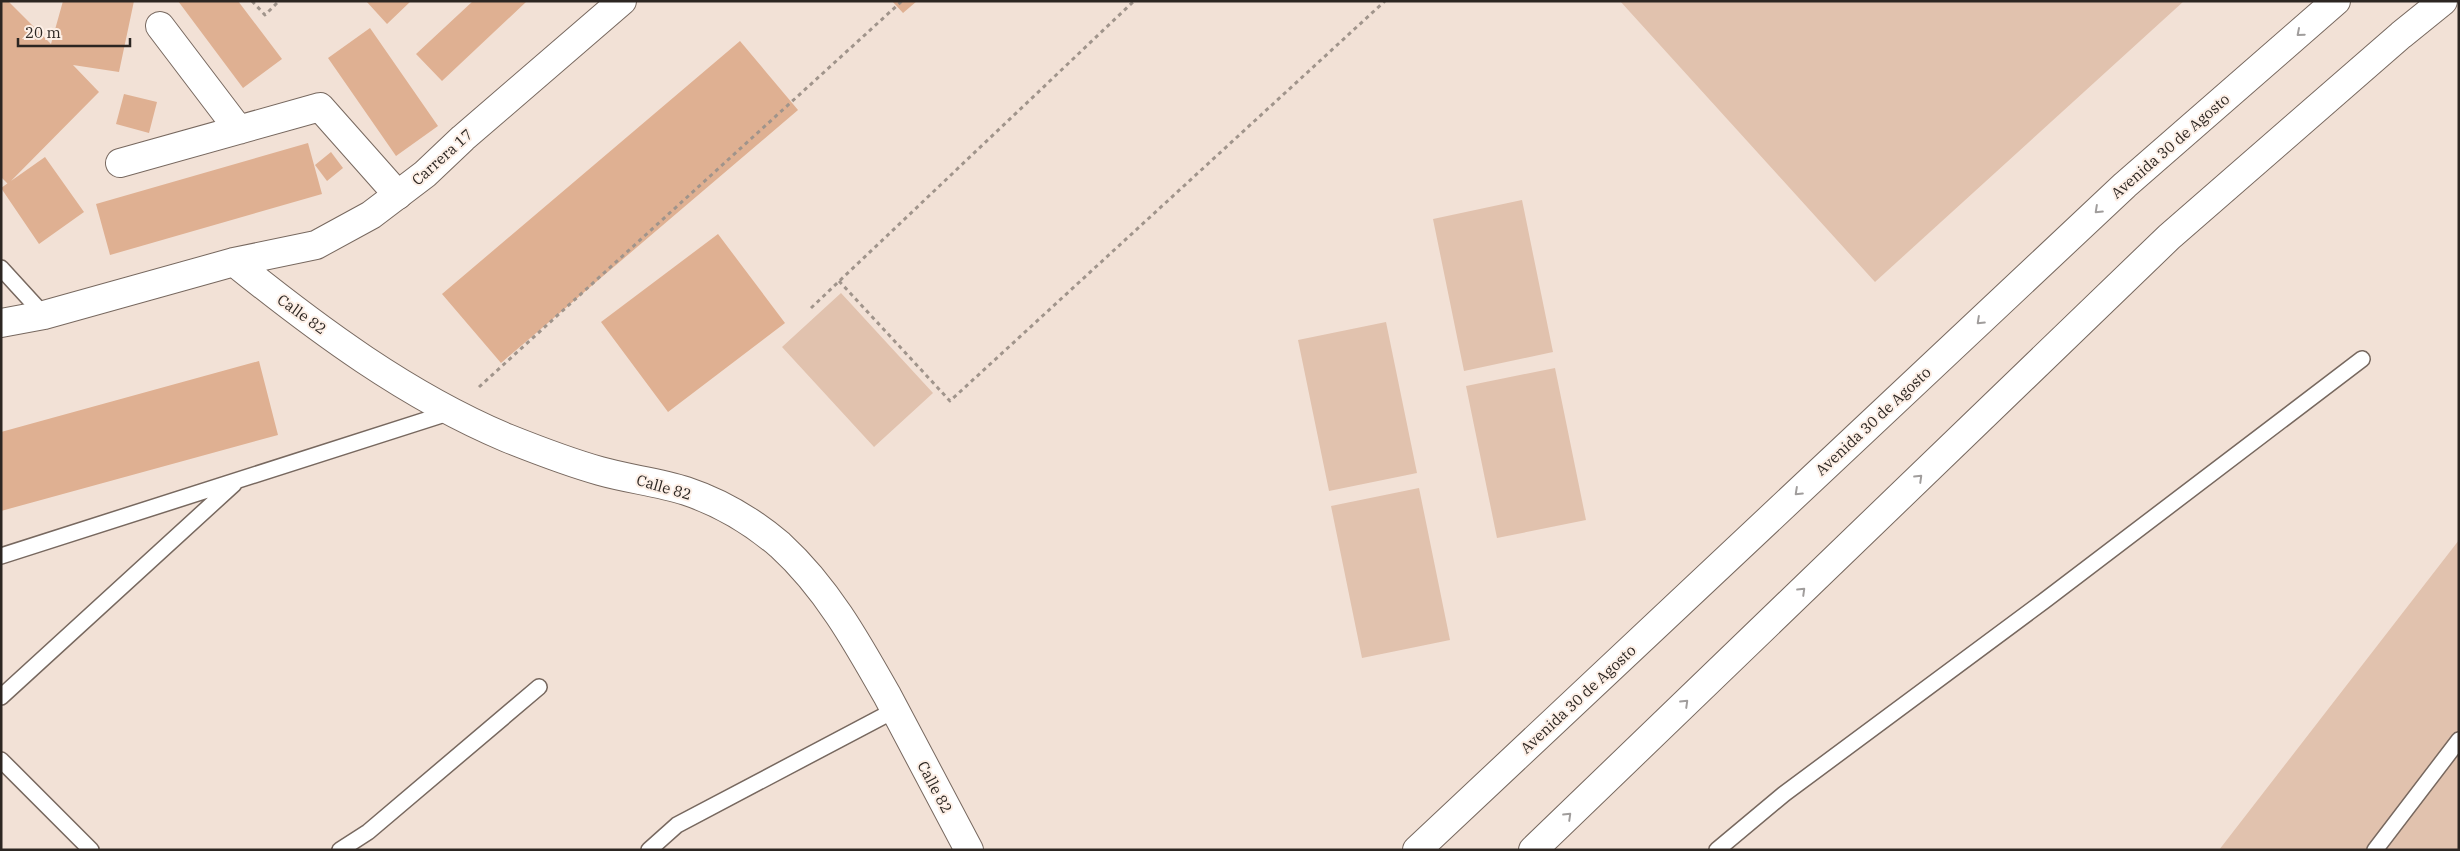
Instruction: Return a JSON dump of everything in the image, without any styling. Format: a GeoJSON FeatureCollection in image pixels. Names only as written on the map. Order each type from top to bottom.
{"type":"FeatureCollection","features":[{"type":"Feature","properties":{"kind":"main road","name":"Carrera 17"},"geometry":{"type":"LineString","coordinates":[[1,323],[44,315],[234,262],[316,245],[371,215],[425,174],[622,1]]}},
{"type":"Feature","properties":{"kind":"main road","name":"Avenida 30 de Agosto"},"geometry":{"type":"LineString","coordinates":[[1417,850],[2125,185],[2336,1]]}},
{"type":"Feature","properties":{"kind":"main road"},"geometry":{"type":"LineString","coordinates":[[1533,850],[2169,237],[2400,35],[2443,1]]}},
{"type":"Feature","properties":{"kind":"main road"},"geometry":{"type":"LineString","coordinates":[[160,26],[239,130]]}},
{"type":"Feature","properties":{"kind":"main road"},"geometry":{"type":"LineString","coordinates":[[120,163],[320,107],[398,195]]}},
{"type":"Feature","properties":{"kind":"main road","name":"Calle 82"},"geometry":{"type":"LineString","coordinates":[[234,262],[291,308],[345,345],[401,382],[453,411],[504,437],[552,456],[602,471],[686,492],[719,505],[749,522],[778,544],[797,562],[826,596],[858,643],[969,850]]}},
{"type":"Feature","properties":{"kind":"lane"},"geometry":{"type":"LineString","coordinates":[[1,268],[44,315]]}},
{"type":"Feature","properties":{"kind":"lane"},"geometry":{"type":"LineString","coordinates":[[1717,850],[1784,794],[2362,359]]}},
{"type":"Feature","properties":{"kind":"lane"},"geometry":{"type":"LineString","coordinates":[[1,556],[237,482],[453,411]]}},
{"type":"Feature","properties":{"kind":"lane"},"geometry":{"type":"LineString","coordinates":[[1,698],[237,482]]}},
{"type":"Feature","properties":{"kind":"lane"},"geometry":{"type":"LineString","coordinates":[[340,850],[368,832],[539,687]]}},
{"type":"Feature","properties":{"kind":"lane"},"geometry":{"type":"LineString","coordinates":[[649,850],[677,825],[895,710]]}},
{"type":"Feature","properties":{"kind":"lane"},"geometry":{"type":"LineString","coordinates":[[2375,850],[2459,740]]}},
{"type":"Feature","properties":{"kind":"lane"},"geometry":{"type":"LineString","coordinates":[[1,760],[90,850]]}},
{"type":"Feature","properties":{"kind":"path"},"geometry":{"type":"LineString","coordinates":[[252,1],[265,15],[279,1]]}},
{"type":"Feature","properties":{"kind":"path"},"geometry":{"type":"LineString","coordinates":[[453,411],[902,1]]}},
{"type":"Feature","properties":{"kind":"path"},"geometry":{"type":"LineString","coordinates":[[811,308],[1134,1]]}},
{"type":"Feature","properties":{"kind":"path"},"geometry":{"type":"LineString","coordinates":[[839,281],[950,401],[1385,1]]}},
{"type":"Feature","properties":{"kind":"shaded area"},"geometry":{"type":"Polygon","coordinates":[[[1620,1],[2184,1],[1875,282],[1620,1]]]}},
{"type":"Feature","properties":{"kind":"shaded area"},"geometry":{"type":"Polygon","coordinates":[[[1522,200],[1553,352],[1464,371],[1433,219],[1522,200]]]}},
{"type":"Feature","properties":{"kind":"shaded area"},"geometry":{"type":"Polygon","coordinates":[[[841,293],[933,393],[874,447],[782,347],[841,293]]]}},
{"type":"Feature","properties":{"kind":"shaded area"},"geometry":{"type":"Polygon","coordinates":[[[1386,322],[1417,473],[1329,491],[1298,340],[1386,322]]]}},
{"type":"Feature","properties":{"kind":"shaded area"},"geometry":{"type":"Polygon","coordinates":[[[1555,368],[1586,520],[1497,538],[1466,386],[1555,368]]]}},
{"type":"Feature","properties":{"kind":"shaded area"},"geometry":{"type":"Polygon","coordinates":[[[1419,488],[1450,640],[1362,658],[1331,506],[1419,488]]]}},
{"type":"Feature","properties":{"kind":"shaded area"},"geometry":{"type":"Polygon","coordinates":[[[2459,540],[2459,850],[2219,850],[2459,540]]]}},
{"type":"Feature","properties":{"kind":"building"},"geometry":{"type":"Polygon","coordinates":[[[1,1],[8,1],[51,44],[63,1],[134,1],[119,72],[73,65],[99,92],[8,184],[1,177],[1,1]]]}},
{"type":"Feature","properties":{"kind":"building"},"geometry":{"type":"Polygon","coordinates":[[[178,1],[238,1],[282,59],[243,88],[178,1]]]}},
{"type":"Feature","properties":{"kind":"building"},"geometry":{"type":"Polygon","coordinates":[[[366,1],[411,1],[387,24],[366,1]]]}},
{"type":"Feature","properties":{"kind":"building"},"geometry":{"type":"Polygon","coordinates":[[[473,1],[526,2],[442,81],[416,54],[473,1]]]}},
{"type":"Feature","properties":{"kind":"building"},"geometry":{"type":"Polygon","coordinates":[[[892,1],[917,1],[903,13],[892,1]]]}},
{"type":"Feature","properties":{"kind":"building"},"geometry":{"type":"Polygon","coordinates":[[[370,28],[438,126],[396,156],[328,58],[370,28]]]}},
{"type":"Feature","properties":{"kind":"building"},"geometry":{"type":"Polygon","coordinates":[[[740,41],[798,110],[501,363],[442,294],[740,41]]]}},
{"type":"Feature","properties":{"kind":"building"},"geometry":{"type":"Polygon","coordinates":[[[124,94],[157,102],[149,133],[116,124],[124,94]]]}},
{"type":"Feature","properties":{"kind":"building"},"geometry":{"type":"Polygon","coordinates":[[[308,143],[322,194],[110,255],[96,204],[308,143]]]}},
{"type":"Feature","properties":{"kind":"building"},"geometry":{"type":"Polygon","coordinates":[[[331,152],[343,168],[327,181],[315,165],[331,152]]]}},
{"type":"Feature","properties":{"kind":"building"},"geometry":{"type":"Polygon","coordinates":[[[45,157],[84,212],[39,244],[1,188],[45,157]]]}},
{"type":"Feature","properties":{"kind":"building"},"geometry":{"type":"Polygon","coordinates":[[[718,234],[785,323],[668,412],[601,322],[718,234]]]}},
{"type":"Feature","properties":{"kind":"building"},"geometry":{"type":"Polygon","coordinates":[[[259,361],[278,435],[1,511],[1,432],[259,361]]]}}]}
